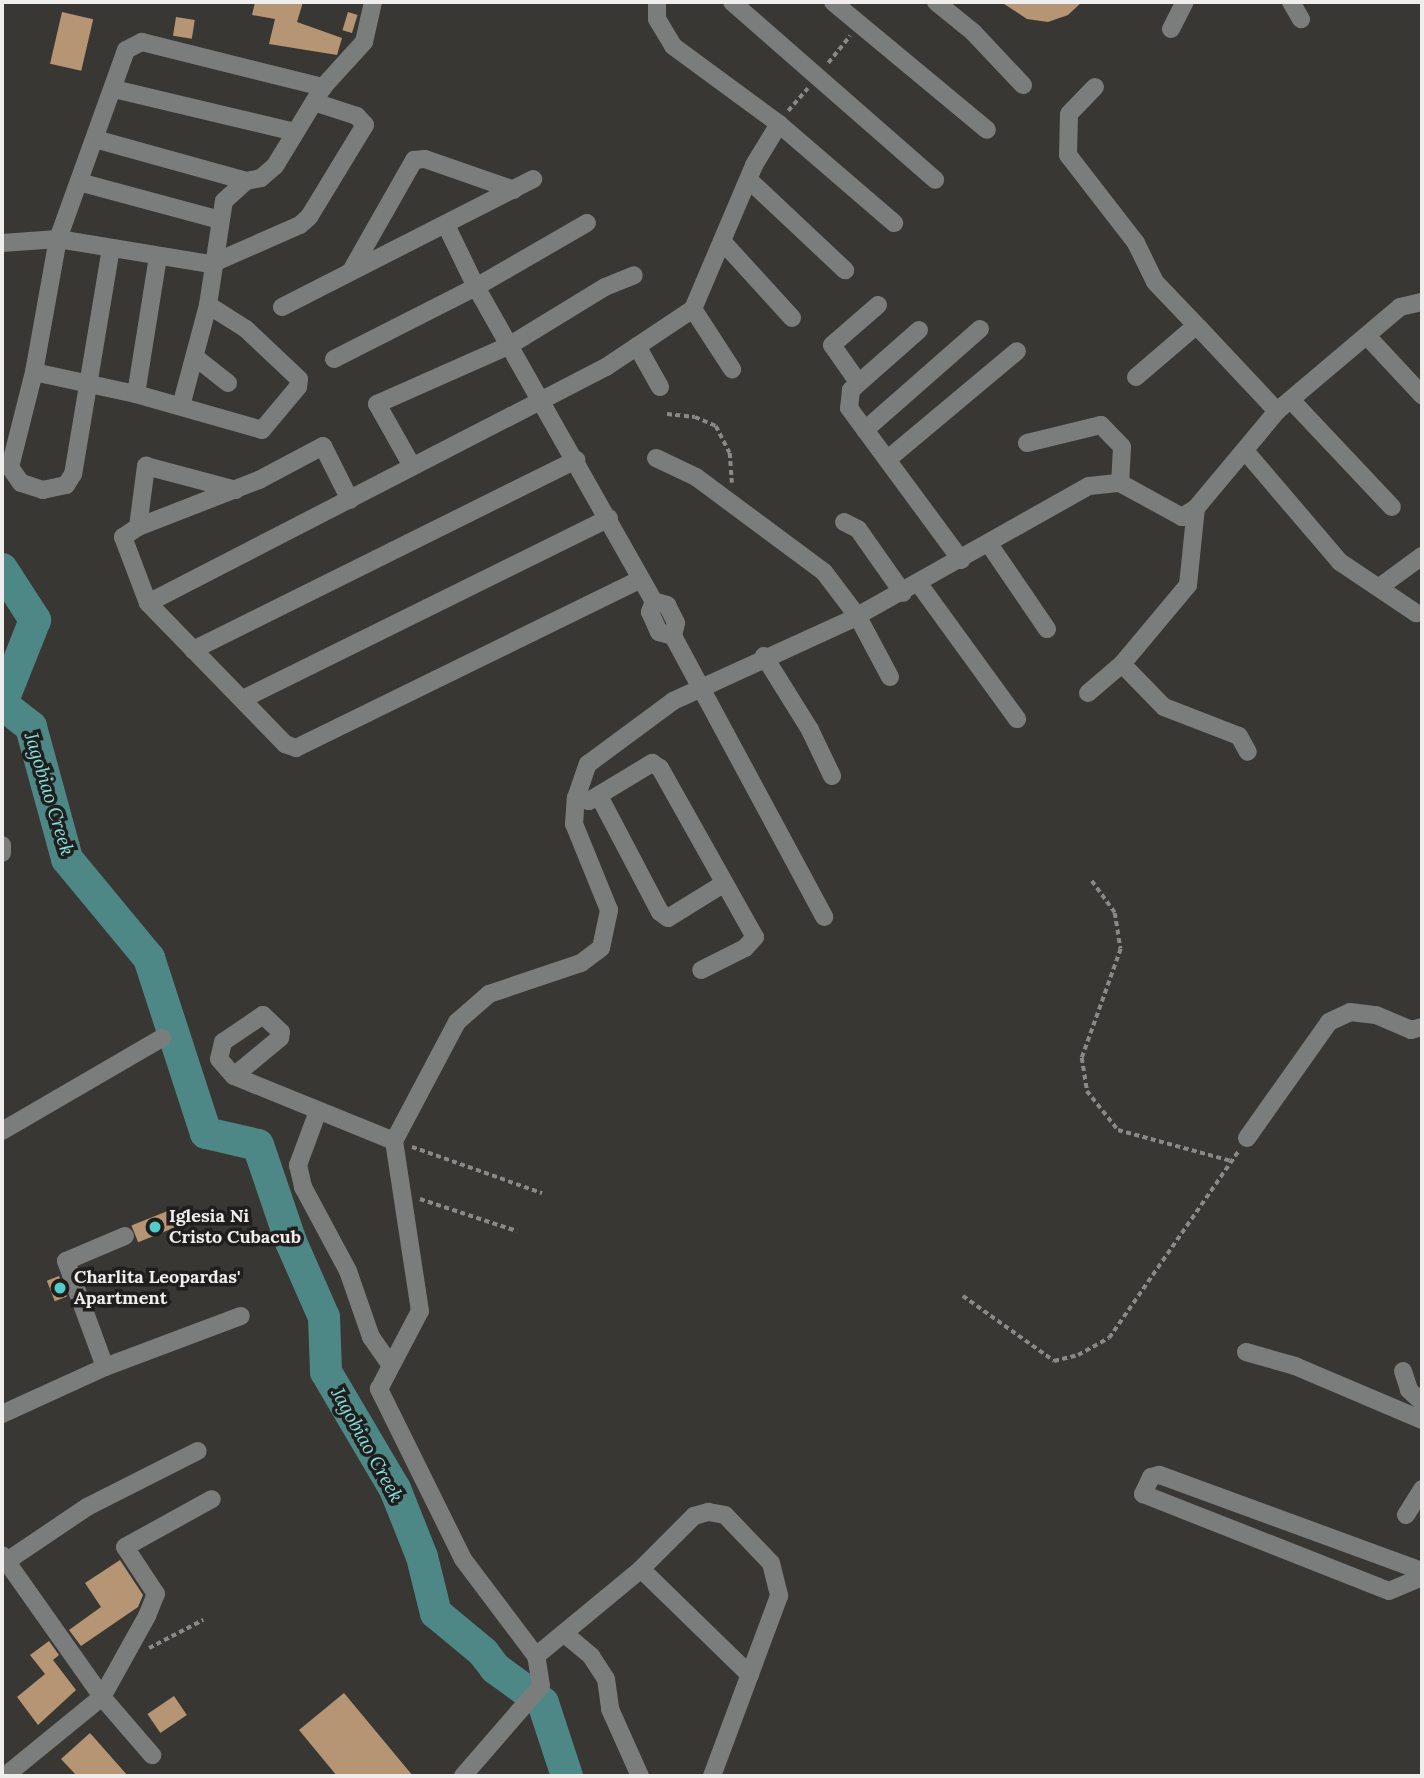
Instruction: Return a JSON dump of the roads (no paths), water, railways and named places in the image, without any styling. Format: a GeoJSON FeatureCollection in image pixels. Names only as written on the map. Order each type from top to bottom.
{"type":"FeatureCollection","features":[{"type":"Feature","properties":{"kind":"street"},"geometry":{"type":"LineString","coordinates":[[95,139],[246,181],[261,178],[275,166],[319,95],[364,42],[373,2]]}},
{"type":"Feature","properties":{"kind":"street"},"geometry":{"type":"LineString","coordinates":[[657,2],[657,19],[673,46],[779,124],[894,223]]}},
{"type":"Feature","properties":{"kind":"street"},"geometry":{"type":"LineString","coordinates":[[732,2],[935,180]]}},
{"type":"Feature","properties":{"kind":"street"},"geometry":{"type":"LineString","coordinates":[[833,2],[987,130]]}},
{"type":"Feature","properties":{"kind":"street"},"geometry":{"type":"LineString","coordinates":[[936,2],[973,32],[1023,85]]}},
{"type":"Feature","properties":{"kind":"street"},"geometry":{"type":"LineString","coordinates":[[1171,29],[1185,2]]}},
{"type":"Feature","properties":{"kind":"street"},"geometry":{"type":"LineString","coordinates":[[1291,2],[1301,19]]}},
{"type":"Feature","properties":{"kind":"street"},"geometry":{"type":"LineString","coordinates":[[3,243],[58,239],[211,264],[309,217],[365,125],[356,116],[319,95],[142,42],[126,50],[58,239],[34,372],[10,467],[21,483],[43,490],[65,485],[73,474],[111,248]]}},
{"type":"Feature","properties":{"kind":"street"},"geometry":{"type":"LineString","coordinates":[[1095,87],[1069,114],[1068,155],[1136,243],[1155,282],[1199,328],[1392,507]]}},
{"type":"Feature","properties":{"kind":"street"},"geometry":{"type":"LineString","coordinates":[[114,89],[295,132]]}},
{"type":"Feature","properties":{"kind":"street"},"geometry":{"type":"LineString","coordinates":[[148,603],[541,401],[637,346],[693,309],[749,180],[779,124]]}},
{"type":"Feature","properties":{"kind":"street"},"geometry":{"type":"LineString","coordinates":[[351,271],[414,160],[425,159],[514,190]]}},
{"type":"Feature","properties":{"kind":"street"},"geometry":{"type":"LineString","coordinates":[[282,307],[533,179]]}},
{"type":"Feature","properties":{"kind":"street"},"geometry":{"type":"LineString","coordinates":[[749,180],[845,270]]}},
{"type":"Feature","properties":{"kind":"street"},"geometry":{"type":"LineString","coordinates":[[181,406],[208,305],[211,264],[224,201],[246,181]]}},
{"type":"Feature","properties":{"kind":"street"},"geometry":{"type":"LineString","coordinates":[[79,182],[220,220]]}},
{"type":"Feature","properties":{"kind":"street"},"geometry":{"type":"LineString","coordinates":[[334,359],[476,287],[587,223]]}},
{"type":"Feature","properties":{"kind":"street"},"geometry":{"type":"LineString","coordinates":[[446,225],[476,287],[609,518],[641,579],[654,601],[667,605],[676,623],[673,636],[824,917]]}},
{"type":"Feature","properties":{"kind":"street"},"geometry":{"type":"LineString","coordinates":[[722,241],[792,318]]}},
{"type":"Feature","properties":{"kind":"street"},"geometry":{"type":"LineString","coordinates":[[136,394],[158,257]]}},
{"type":"Feature","properties":{"kind":"street"},"geometry":{"type":"LineString","coordinates":[[412,466],[377,404],[510,345],[605,288],[634,275]]}},
{"type":"Feature","properties":{"kind":"street"},"geometry":{"type":"LineString","coordinates":[[463,1776],[541,1686],[536,1656],[463,1559],[379,1389],[389,1363],[416,1323],[419,1311],[398,1192],[394,1141],[457,1022],[489,994],[581,964],[601,948],[609,910],[573,824],[576,798],[588,765],[673,701],[764,656],[858,617],[1089,486],[1120,483],[1182,517],[1196,508],[1284,405],[1400,307],[1422,302]]}},
{"type":"Feature","properties":{"kind":"street"},"geometry":{"type":"LineString","coordinates":[[858,382],[832,345],[878,304]]}},
{"type":"Feature","properties":{"kind":"street"},"geometry":{"type":"LineString","coordinates":[[34,372],[136,394],[262,430],[298,387],[297,375],[246,329],[208,305]]}},
{"type":"Feature","properties":{"kind":"street"},"geometry":{"type":"LineString","coordinates":[[693,309],[732,369]]}},
{"type":"Feature","properties":{"kind":"street"},"geometry":{"type":"LineString","coordinates":[[1136,377],[1192,329],[1199,328]]}},
{"type":"Feature","properties":{"kind":"street"},"geometry":{"type":"LineString","coordinates":[[865,430],[980,329]]}},
{"type":"Feature","properties":{"kind":"street"},"geometry":{"type":"LineString","coordinates":[[919,330],[858,382],[848,399],[853,418],[888,459],[961,560]]}},
{"type":"Feature","properties":{"kind":"street"},"geometry":{"type":"LineString","coordinates":[[1367,336],[1422,396]]}},
{"type":"Feature","properties":{"kind":"street"},"geometry":{"type":"LineString","coordinates":[[637,346],[660,387]]}},
{"type":"Feature","properties":{"kind":"street"},"geometry":{"type":"LineString","coordinates":[[888,459],[1017,351]]}},
{"type":"Feature","properties":{"kind":"street"},"geometry":{"type":"LineString","coordinates":[[195,357],[228,383]]}},
{"type":"Feature","properties":{"kind":"street"},"geometry":{"type":"LineString","coordinates":[[1027,443],[1101,425],[1122,447],[1120,483]]}},
{"type":"Feature","properties":{"kind":"street"},"geometry":{"type":"LineString","coordinates":[[350,500],[323,446],[236,490],[138,527],[123,537],[148,603],[245,698],[285,744],[296,748],[641,579]]}},
{"type":"Feature","properties":{"kind":"street"},"geometry":{"type":"LineString","coordinates":[[1246,452],[1340,562],[1381,586],[1416,613]]}},
{"type":"Feature","properties":{"kind":"street"},"geometry":{"type":"LineString","coordinates":[[656,458],[696,477],[824,572],[858,617],[890,677]]}},
{"type":"Feature","properties":{"kind":"street"},"geometry":{"type":"LineString","coordinates":[[193,650],[576,460]]}},
{"type":"Feature","properties":{"kind":"street"},"geometry":{"type":"LineString","coordinates":[[138,527],[146,466],[236,490]]}},
{"type":"Feature","properties":{"kind":"street"},"geometry":{"type":"LineString","coordinates":[[1088,692],[1122,664],[1188,585],[1196,508]]}},
{"type":"Feature","properties":{"kind":"street"},"geometry":{"type":"LineString","coordinates":[[245,698],[609,518]]}},
{"type":"Feature","properties":{"kind":"street"},"geometry":{"type":"LineString","coordinates":[[844,522],[858,529],[903,593]]}},
{"type":"Feature","properties":{"kind":"street"},"geometry":{"type":"LineString","coordinates":[[989,544],[1047,629]]}},
{"type":"Feature","properties":{"kind":"street"},"geometry":{"type":"LineString","coordinates":[[1381,586],[1422,556]]}},
{"type":"Feature","properties":{"kind":"street"},"geometry":{"type":"LineString","coordinates":[[919,584],[1017,719]]}},
{"type":"Feature","properties":{"kind":"street"},"geometry":{"type":"LineString","coordinates":[[764,656],[810,730],[832,776]]}},
{"type":"Feature","properties":{"kind":"street"},"geometry":{"type":"LineString","coordinates":[[1122,664],[1164,707],[1239,736],[1248,752]]}},
{"type":"Feature","properties":{"kind":"street"},"geometry":{"type":"LineString","coordinates":[[576,798],[589,801],[652,763],[660,768],[755,937],[745,948],[701,970]]}},
{"type":"Feature","properties":{"kind":"street"},"geometry":{"type":"LineString","coordinates":[[599,796],[660,912],[668,918],[723,884]]}},
{"type":"Feature","properties":{"kind":"street"},"geometry":{"type":"LineString","coordinates":[[2,845],[2,853]]}},
{"type":"Feature","properties":{"kind":"street"},"geometry":{"type":"LineString","coordinates":[[1247,1138],[1329,1022],[1350,1012],[1376,1015],[1411,1030],[1422,1027]]}},
{"type":"Feature","properties":{"kind":"street"},"geometry":{"type":"LineString","coordinates":[[2,1131],[162,1038]]}},
{"type":"Feature","properties":{"kind":"street"},"geometry":{"type":"LineString","coordinates":[[234,1076],[394,1141]]}},
{"type":"Feature","properties":{"kind":"street"},"geometry":{"type":"LineString","coordinates":[[318,1111],[298,1165],[303,1187],[348,1271],[371,1337],[389,1363]]}},
{"type":"Feature","properties":{"kind":"street"},"geometry":{"type":"LineString","coordinates":[[105,1367],[66,1261],[72,1255],[125,1236]]}},
{"type":"Feature","properties":{"kind":"street"},"geometry":{"type":"LineString","coordinates":[[2,1415],[105,1367],[241,1315]]}},
{"type":"Feature","properties":{"kind":"street"},"geometry":{"type":"LineString","coordinates":[[1246,1352],[1295,1366],[1422,1420]]}},
{"type":"Feature","properties":{"kind":"street"},"geometry":{"type":"LineString","coordinates":[[1403,1371],[1409,1390],[1422,1402]]}},
{"type":"Feature","properties":{"kind":"street"},"geometry":{"type":"LineString","coordinates":[[152,1755],[103,1697],[4,1558],[88,1507],[198,1451]]}},
{"type":"Feature","properties":{"kind":"street"},"geometry":{"type":"LineString","coordinates":[[1422,1571],[1159,1475],[1151,1477],[1143,1494],[1390,1591],[1422,1577]]}},
{"type":"Feature","properties":{"kind":"street"},"geometry":{"type":"LineString","coordinates":[[1406,1515],[1422,1489]]}},
{"type":"Feature","properties":{"kind":"street"},"geometry":{"type":"LineString","coordinates":[[5,1776],[103,1697],[122,1662],[156,1594],[125,1546],[212,1499]]}},
{"type":"Feature","properties":{"kind":"street"},"geometry":{"type":"LineString","coordinates":[[536,1656],[566,1635],[641,1569],[694,1516],[708,1512],[725,1515],[778,1576],[779,1596],[712,1776]]}},
{"type":"Feature","properties":{"kind":"street"},"geometry":{"type":"LineString","coordinates":[[641,1569],[750,1675]]}},
{"type":"Feature","properties":{"kind":"street"},"geometry":{"type":"LineString","coordinates":[[566,1635],[591,1656],[606,1679],[610,1709],[640,1776]]}},
{"type":"Feature","properties":{"kind":"waterway","name":"Jagobiao Creek"},"geometry":{"type":"LineString","coordinates":[[2,569],[35,620],[2,703]]}},
{"type":"Feature","properties":{"kind":"waterway","name":"Jagobiao Creek"},"geometry":{"type":"LineString","coordinates":[[2,704],[31,727],[67,859],[149,958],[206,1133],[258,1145],[291,1242],[324,1317],[326,1372],[395,1489],[422,1557],[436,1613],[483,1652],[495,1668],[543,1703],[567,1776]]}},
{"type":"Feature","properties":{"kind":"place","name":"Iglesia Ni Cristo Cubacub"},"geometry":{"type":"Point","coordinates":[155,1227]}},
{"type":"Feature","properties":{"kind":"place","name":"Charlita Leopardas' Apartment"},"geometry":{"type":"Point","coordinates":[60,1288]}}]}
